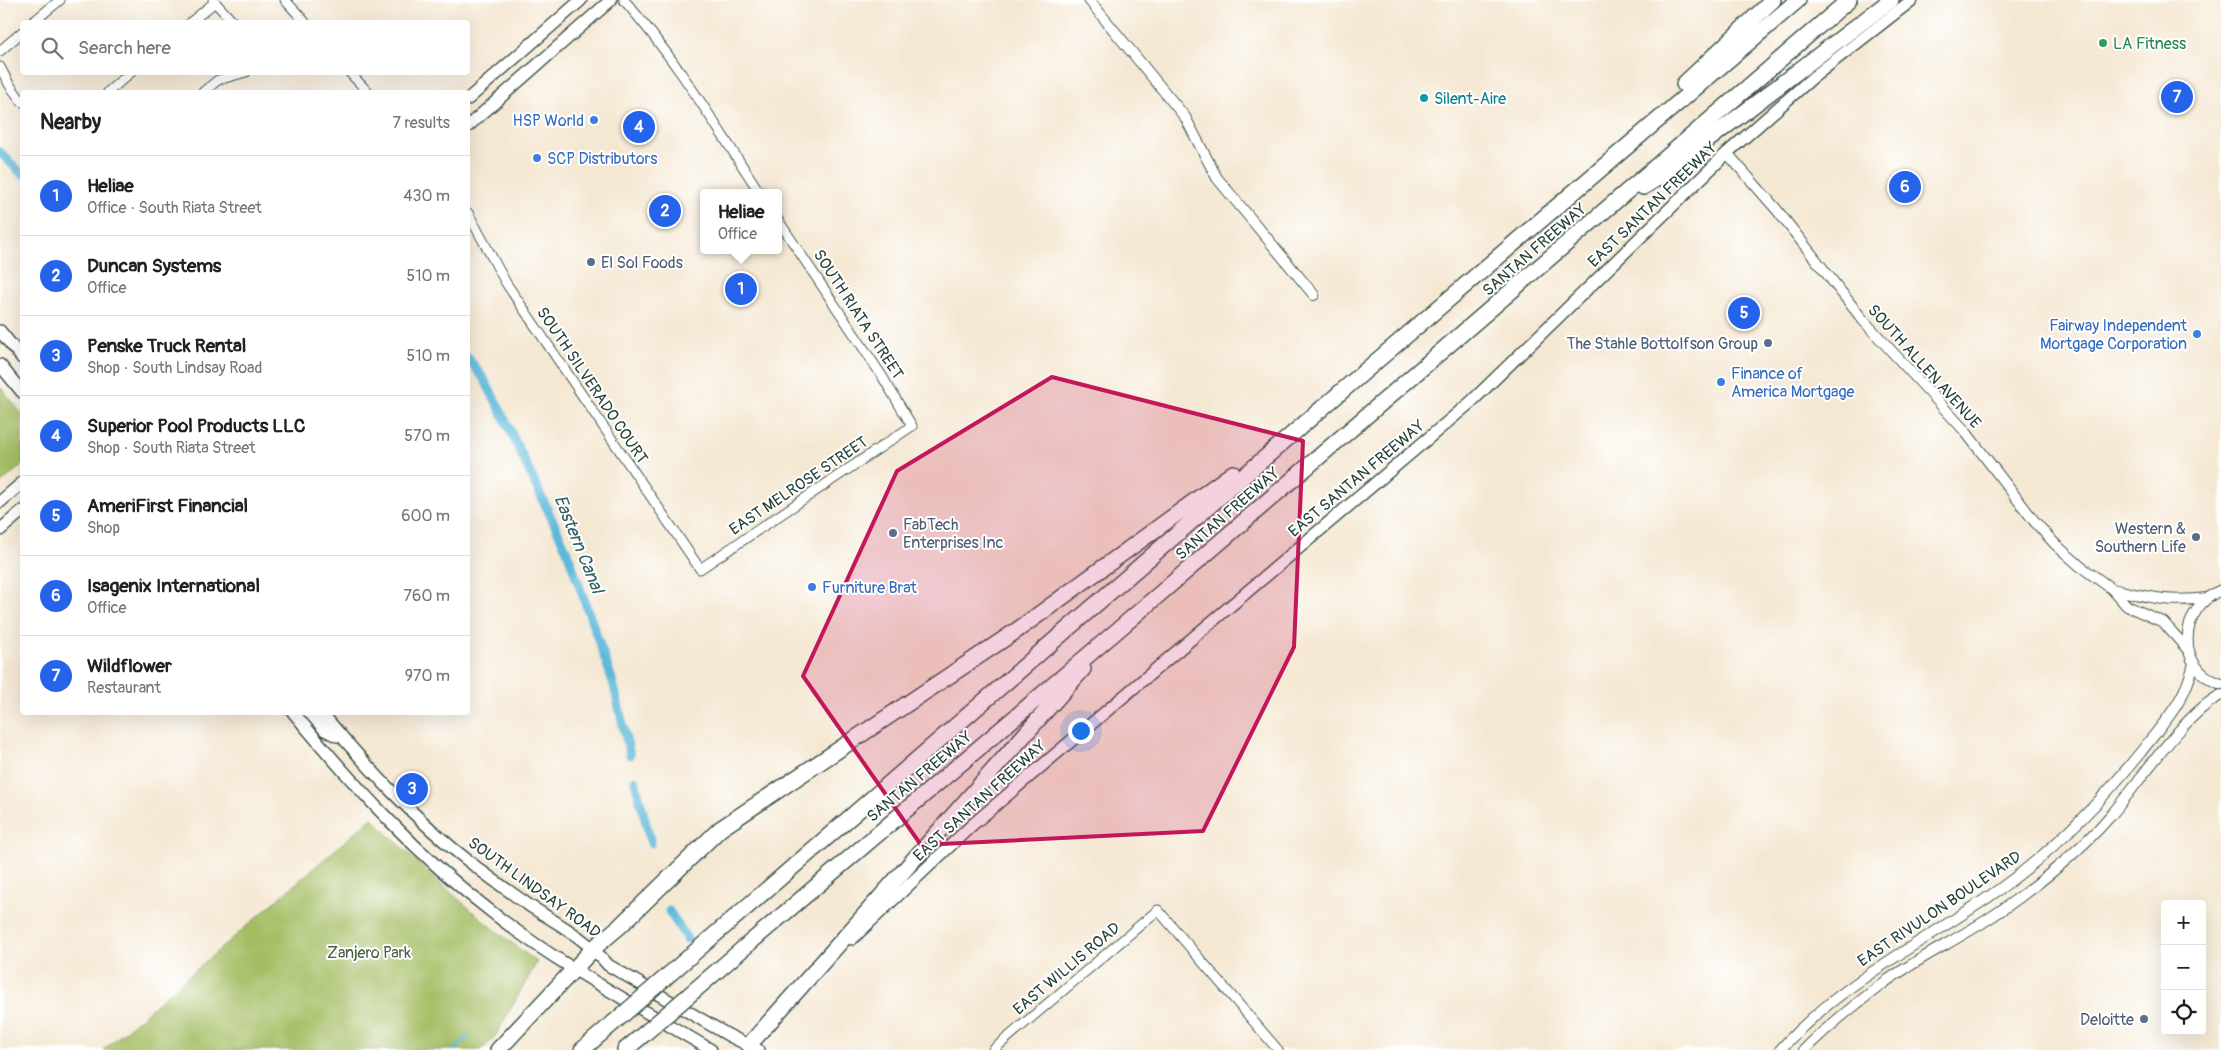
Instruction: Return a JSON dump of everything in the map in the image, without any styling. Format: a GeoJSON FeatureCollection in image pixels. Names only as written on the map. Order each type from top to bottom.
{"type":"FeatureCollection","features":[{"type":"Feature","properties":{"kind":"highway"},"geometry":{"type":"LineString","coordinates":[[1564,200],[1602,159],[1773,0]]}},
{"type":"Feature","properties":{"kind":"highway","name":"SANTAN FREEWAY"},"geometry":{"type":"LineString","coordinates":[[582,1050],[1372,365],[1798,0]]}},
{"type":"Feature","properties":{"kind":"highway","name":"SANTAN FREEWAY"},"geometry":{"type":"LineString","coordinates":[[625,1050],[1119,629],[1849,0]]}},
{"type":"Feature","properties":{"kind":"highway"},"geometry":{"type":"LineString","coordinates":[[1604,212],[1661,176],[1891,0]]}},
{"type":"Feature","properties":{"kind":"highway"},"geometry":{"type":"LineString","coordinates":[[498,1050],[594,948],[620,926],[710,838],[730,822],[1041,614],[1255,457],[1372,365]]}},
{"type":"Feature","properties":{"kind":"highway"},"geometry":{"type":"LineString","coordinates":[[750,1048],[1119,629]]}},
{"type":"Feature","properties":{"kind":"main road"},"geometry":{"type":"LineString","coordinates":[[470,97],[581,0]]}},
{"type":"Feature","properties":{"kind":"main road"},"geometry":{"type":"LineString","coordinates":[[470,124],[611,0]]}},
{"type":"Feature","properties":{"kind":"main road","name":"EAST SANTAN FREEWAY"},"geometry":{"type":"LineString","coordinates":[[814,974],[972,825],[1471,402],[1727,152],[1834,60],[1912,0]]}},
{"type":"Feature","properties":{"kind":"main road"},"geometry":{"type":"LineString","coordinates":[[0,331],[20,356]]}},
{"type":"Feature","properties":{"kind":"main road"},"geometry":{"type":"LineString","coordinates":[[0,365],[20,390]]}},
{"type":"Feature","properties":{"kind":"main road"},"geometry":{"type":"LineString","coordinates":[[0,502],[20,485]]}},
{"type":"Feature","properties":{"kind":"main road"},"geometry":{"type":"LineString","coordinates":[[0,530],[20,513]]}},
{"type":"Feature","properties":{"kind":"main road"},"geometry":{"type":"LineString","coordinates":[[296,715],[357,788],[407,840],[494,914],[575,968],[711,1050]]}},
{"type":"Feature","properties":{"kind":"main road"},"geometry":{"type":"LineString","coordinates":[[312,715],[325,730],[344,739]]}},
{"type":"Feature","properties":{"kind":"main road","name":"SOUTH LINDSAY ROAD"},"geometry":{"type":"LineString","coordinates":[[324,715],[402,802],[450,846],[523,900],[569,929],[594,948],[608,965],[750,1048]]}},
{"type":"Feature","properties":{"kind":"street"},"geometry":{"type":"LineString","coordinates":[[35,20],[60,0]]}},
{"type":"Feature","properties":{"kind":"street"},"geometry":{"type":"LineString","coordinates":[[286,0],[303,20]]}},
{"type":"Feature","properties":{"kind":"street"},"geometry":{"type":"LineString","coordinates":[[624,0],[640,18],[688,85],[757,189]]}},
{"type":"Feature","properties":{"kind":"street"},"geometry":{"type":"LineString","coordinates":[[1089,0],[1185,118],[1217,178],[1314,296]]}},
{"type":"Feature","properties":{"kind":"street"},"geometry":{"type":"LineString","coordinates":[[192,20],[214,1],[231,20]]}},
{"type":"Feature","properties":{"kind":"street"},"geometry":{"type":"LineString","coordinates":[[0,51],[20,34]]}},
{"type":"Feature","properties":{"kind":"street"},"geometry":{"type":"LineString","coordinates":[[0,67],[20,99]]}},
{"type":"Feature","properties":{"kind":"street"},"geometry":{"type":"LineString","coordinates":[[110,90],[128,75]]}},
{"type":"Feature","properties":{"kind":"street"},"geometry":{"type":"LineString","coordinates":[[206,90],[218,80],[236,75]]}},
{"type":"Feature","properties":{"kind":"street"},"geometry":{"type":"LineString","coordinates":[[352,75],[366,90]]}},
{"type":"Feature","properties":{"kind":"street","name":"SOUTH ALLEN AVENUE"},"geometry":{"type":"LineString","coordinates":[[1727,152],[1777,210],[1870,329],[1990,461],[2035,522],[2080,566],[2112,589],[2127,606],[2163,622],[2189,651]]}},
{"type":"Feature","properties":{"kind":"street","name":"SOUTH SILVERADO COURT"},"geometry":{"type":"LineString","coordinates":[[470,217],[506,283],[700,570]]}},
{"type":"Feature","properties":{"kind":"street","name":"SOUTH RIATA STREET"},"geometry":{"type":"LineString","coordinates":[[782,226],[886,383],[912,426]]}},
{"type":"Feature","properties":{"kind":"street","name":"EAST MELROSE STREET"},"geometry":{"type":"LineString","coordinates":[[700,570],[912,426]]}},
{"type":"Feature","properties":{"kind":"street","name":"SOUTH ALLEN AVENUE"},"geometry":{"type":"LineString","coordinates":[[2112,589],[2155,599],[2180,602],[2207,598]]}},
{"type":"Feature","properties":{"kind":"street"},"geometry":{"type":"LineString","coordinates":[[2221,590],[2207,598],[2196,608],[2187,636],[2189,651],[2194,663],[2203,674],[2221,684]]}},
{"type":"Feature","properties":{"kind":"street","name":"EAST RIVULON BOULEVARD"},"geometry":{"type":"LineString","coordinates":[[1780,1050],[1813,1016],[1838,995],[1882,964],[1987,898],[2041,857],[2075,826],[2121,777],[2182,700],[2194,663]]}},
{"type":"Feature","properties":{"kind":"street","name":"EAST RIVULON BOULEVARD"},"geometry":{"type":"LineString","coordinates":[[1804,1050],[1850,1009],[1886,982],[1984,922],[2050,872],[2110,817],[2200,708],[2221,695]]}},
{"type":"Feature","properties":{"kind":"street","name":"EAST WILLIS ROAD"},"geometry":{"type":"LineString","coordinates":[[993,1050],[1158,910],[1278,1050]]}},
{"type":"Feature","properties":{"kind":"highlighted area"},"geometry":{"type":"Polygon","coordinates":[[[1052,377],[1303,441],[1294,647],[1203,831],[921,845],[803,676],[897,471],[1052,377]]]}},
{"type":"Feature","properties":{"kind":"green space"},"geometry":{"type":"Polygon","coordinates":[[[0,387],[20,412],[20,467],[0,484],[0,387]]]}},
{"type":"Feature","properties":{"kind":"green space","name":"Zanjero Park"},"geometry":{"type":"Polygon","coordinates":[[[372,818],[452,893],[537,962],[495,1037],[481,1050],[103,1050],[372,818]]]}},
{"type":"Feature","properties":{"kind":"waterway","name":"Eastern Canal"},"geometry":{"type":"LineString","coordinates":[[0,152],[20,172]]}},
{"type":"Feature","properties":{"kind":"waterway","name":"Eastern Canal"},"geometry":{"type":"LineString","coordinates":[[470,361],[484,379],[500,409],[567,551],[613,682],[630,755]]}},
{"type":"Feature","properties":{"kind":"waterway","name":"Eastern Canal"},"geometry":{"type":"LineString","coordinates":[[635,780],[651,843]]}},
{"type":"Feature","properties":{"kind":"waterway","name":"Eastern Canal"},"geometry":{"type":"LineString","coordinates":[[669,911],[687,939]]}},
{"type":"Feature","properties":{"kind":"waterway"},"geometry":{"type":"LineString","coordinates":[[453,1050],[471,1034]]}},
{"type":"Feature","properties":{"kind":"place","name":"LA Fitness"},"geometry":{"type":"Point","coordinates":[2103,43]}},
{"type":"Feature","properties":{"kind":"place","name":"Wildflower"},"geometry":{"type":"Point","coordinates":[2177,97]}},
{"type":"Feature","properties":{"kind":"place","name":"Silent-Aire"},"geometry":{"type":"Point","coordinates":[1424,98]}},
{"type":"Feature","properties":{"kind":"place","name":"HSP World"},"geometry":{"type":"Point","coordinates":[594,120]}},
{"type":"Feature","properties":{"kind":"place","name":"Superior Pool Products LLC"},"geometry":{"type":"Point","coordinates":[639,127]}},
{"type":"Feature","properties":{"kind":"place","name":"SCP Distributors"},"geometry":{"type":"Point","coordinates":[537,158]}},
{"type":"Feature","properties":{"kind":"place","name":"Isagenix International"},"geometry":{"type":"Point","coordinates":[1905,187]}},
{"type":"Feature","properties":{"kind":"place","name":"Duncan Systems"},"geometry":{"type":"Point","coordinates":[665,211]}},
{"type":"Feature","properties":{"kind":"place","name":"El Sol Foods"},"geometry":{"type":"Point","coordinates":[591,262]}},
{"type":"Feature","properties":{"kind":"place","name":"Heliae"},"geometry":{"type":"Point","coordinates":[741,289]}},
{"type":"Feature","properties":{"kind":"place","name":"AmeriFirst Financial"},"geometry":{"type":"Point","coordinates":[1744,313]}},
{"type":"Feature","properties":{"kind":"place","name":"Fairway Independent Mortgage Corporation"},"geometry":{"type":"Point","coordinates":[2197,334]}},
{"type":"Feature","properties":{"kind":"place","name":"The Stahle Bottolfson Group"},"geometry":{"type":"Point","coordinates":[1768,343]}},
{"type":"Feature","properties":{"kind":"place","name":"Finance of America Mortgage"},"geometry":{"type":"Point","coordinates":[1721,382]}},
{"type":"Feature","properties":{"kind":"place","name":"FabTech Enterprises Inc"},"geometry":{"type":"Point","coordinates":[893,533]}},
{"type":"Feature","properties":{"kind":"place","name":"Western & Southern Life"},"geometry":{"type":"Point","coordinates":[2196,537]}},
{"type":"Feature","properties":{"kind":"place","name":"Furniture Brat"},"geometry":{"type":"Point","coordinates":[812,587]}},
{"type":"Feature","properties":{"kind":"place","name":"Penske Truck Rental"},"geometry":{"type":"Point","coordinates":[412,789]}},
{"type":"Feature","properties":{"kind":"place","name":"Deloitte"},"geometry":{"type":"Point","coordinates":[2144,1019]}}]}
